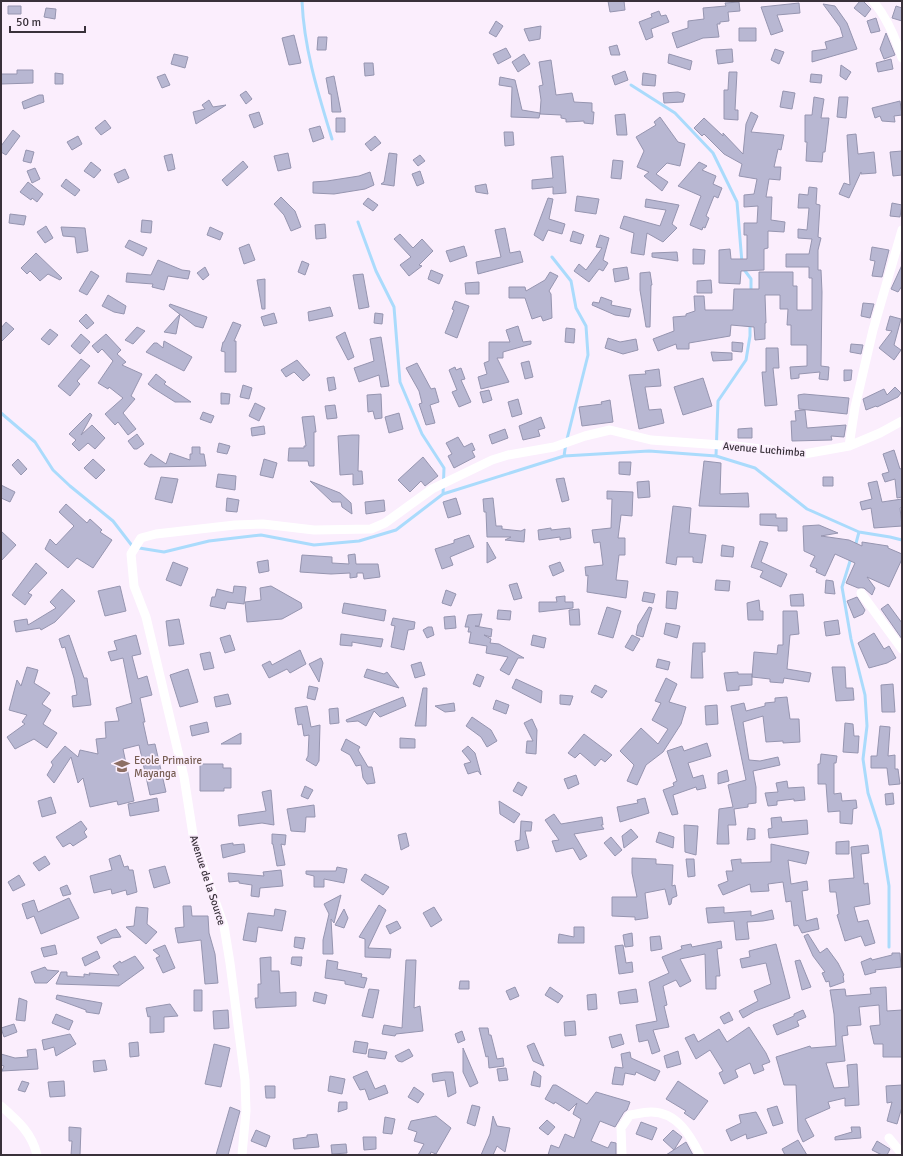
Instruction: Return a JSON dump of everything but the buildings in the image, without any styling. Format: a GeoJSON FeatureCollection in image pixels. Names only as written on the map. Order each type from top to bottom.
{"type":"FeatureCollection","features":[{"type":"Feature","properties":{"kind":"street"},"geometry":{"type":"LineString","coordinates":[[873,1],[888,22],[902,58]]}},
{"type":"Feature","properties":{"kind":"street"},"geometry":{"type":"LineString","coordinates":[[849,446],[855,407],[873,330],[902,230]]}},
{"type":"Feature","properties":{"kind":"street","name":"Avenue Luchimba"},"geometry":{"type":"LineString","coordinates":[[134,586],[131,554],[141,538],[156,534],[235,525],[263,524],[314,530],[371,529],[385,523],[443,482],[492,460],[508,455],[554,447],[585,436],[610,430],[651,440],[667,442],[735,446],[804,454],[849,446],[880,433],[902,420]]}},
{"type":"Feature","properties":{"kind":"street","name":"Avenue de la Source"},"geometry":{"type":"LineString","coordinates":[[134,586],[146,617],[184,777],[194,842],[224,926],[245,1080],[246,1111],[242,1155]]}},
{"type":"Feature","properties":{"kind":"street"},"geometry":{"type":"LineString","coordinates":[[861,593],[902,649]]}},
{"type":"Feature","properties":{"kind":"street"},"geometry":{"type":"LineString","coordinates":[[1,1106],[26,1129],[34,1144],[37,1155]]}},
{"type":"Feature","properties":{"kind":"street"},"geometry":{"type":"LineString","coordinates":[[622,1155],[621,1128],[630,1115],[652,1112],[672,1118],[687,1131],[700,1155]]}},
{"type":"Feature","properties":{"kind":"street"},"geometry":{"type":"LineString","coordinates":[[889,1138],[902,1154]]}},
{"type":"Feature","properties":{"kind":"waterway"},"geometry":{"type":"LineString","coordinates":[[302,1],[303,19],[309,54],[332,139]]}},
{"type":"Feature","properties":{"kind":"waterway"},"geometry":{"type":"LineString","coordinates":[[631,85],[675,113],[713,153],[737,202],[742,263]]}},
{"type":"Feature","properties":{"kind":"waterway"},"geometry":{"type":"LineString","coordinates":[[358,222],[376,271],[394,307],[400,382],[422,434],[444,468],[443,494]]}},
{"type":"Feature","properties":{"kind":"waterway"},"geometry":{"type":"LineString","coordinates":[[552,257],[571,281],[576,308],[586,326],[588,355],[564,456]]}},
{"type":"Feature","properties":{"kind":"waterway"},"geometry":{"type":"LineString","coordinates":[[743,268],[751,279],[751,292]]}},
{"type":"Feature","properties":{"kind":"waterway"},"geometry":{"type":"LineString","coordinates":[[716,456],[718,401],[746,360],[750,336],[750,323]]}},
{"type":"Feature","properties":{"kind":"waterway"},"geometry":{"type":"LineString","coordinates":[[1,413],[35,442],[53,470],[113,521],[133,547],[164,552],[209,541],[261,535],[314,545],[359,541],[396,530],[443,494],[564,456],[649,451],[716,456],[755,468],[807,509],[859,532],[902,540]]}},
{"type":"Feature","properties":{"kind":"waterway"},"geometry":{"type":"LineString","coordinates":[[855,547],[859,532]]}},
{"type":"Feature","properties":{"kind":"waterway"},"geometry":{"type":"LineString","coordinates":[[851,558],[842,587],[851,639],[865,695],[867,726],[863,759],[868,793],[880,830],[889,886],[889,947]]}},
{"type":"Feature","properties":{"kind":"place","name":"Ecole Primaire Mayanga"},"geometry":{"type":"Point","coordinates":[122,766]}}]}
